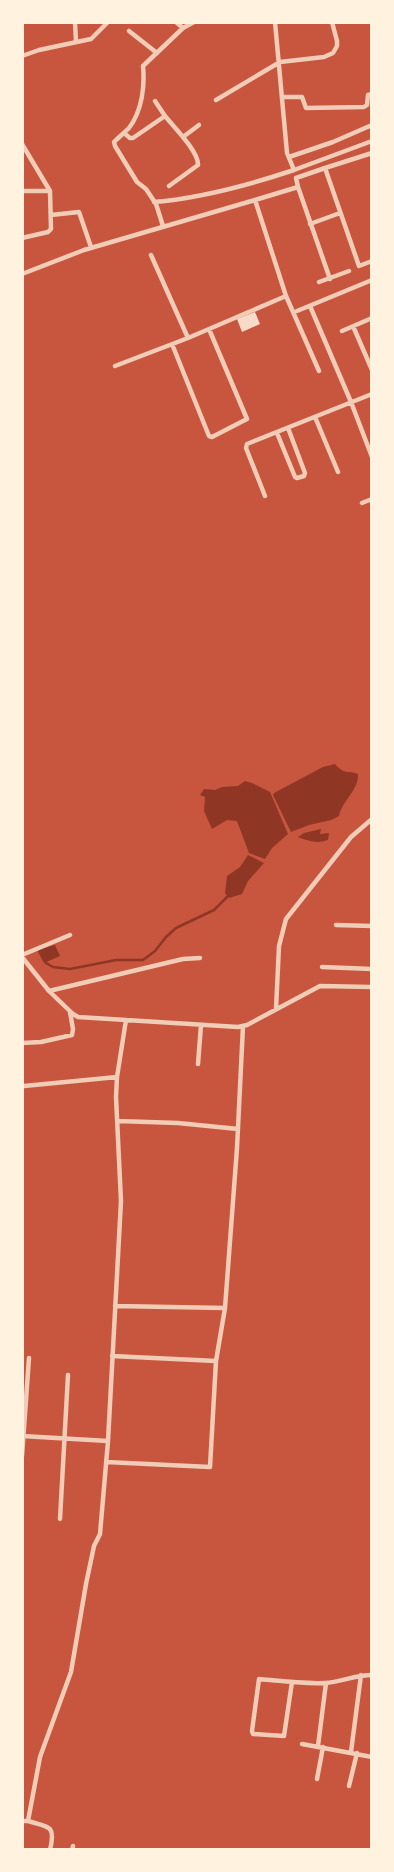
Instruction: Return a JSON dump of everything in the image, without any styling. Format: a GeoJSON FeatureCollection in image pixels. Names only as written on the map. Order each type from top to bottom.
{"type":"FeatureCollection","features":[{"type":"Feature","properties":{"kind":"street"},"geometry":{"type":"LineString","coordinates":[[75,22],[76,42]]}},
{"type":"Feature","properties":{"kind":"street"},"geometry":{"type":"LineString","coordinates":[[22,56],[39,50],[91,39],[108,22]]}},
{"type":"Feature","properties":{"kind":"street"},"geometry":{"type":"LineString","coordinates":[[176,22],[183,28]]}},
{"type":"Feature","properties":{"kind":"street"},"geometry":{"type":"LineString","coordinates":[[162,226],[154,202],[146,189],[137,182],[115,146],[115,140],[124,133],[133,120],[138,108],[144,81],[143,66],[183,28],[194,22]]}},
{"type":"Feature","properties":{"kind":"street"},"geometry":{"type":"LineString","coordinates":[[275,22],[289,157],[294,170]]}},
{"type":"Feature","properties":{"kind":"street"},"geometry":{"type":"LineString","coordinates":[[216,100],[280,62],[324,57],[333,53],[337,46],[337,41],[332,22]]}},
{"type":"Feature","properties":{"kind":"street"},"geometry":{"type":"LineString","coordinates":[[129,31],[157,53]]}},
{"type":"Feature","properties":{"kind":"street"},"geometry":{"type":"LineString","coordinates":[[283,98],[302,97],[306,108],[364,106],[367,105],[368,95],[372,94]]}},
{"type":"Feature","properties":{"kind":"street"},"geometry":{"type":"LineString","coordinates":[[154,101],[183,137],[198,160],[198,165],[169,186]]}},
{"type":"Feature","properties":{"kind":"street"},"geometry":{"type":"LineString","coordinates":[[124,133],[133,138],[165,116]]}},
{"type":"Feature","properties":{"kind":"street"},"geometry":{"type":"LineString","coordinates":[[183,137],[199,125]]}},
{"type":"Feature","properties":{"kind":"street"},"geometry":{"type":"LineString","coordinates":[[289,157],[372,125]]}},
{"type":"Feature","properties":{"kind":"street"},"geometry":{"type":"LineString","coordinates":[[154,202],[192,197],[270,178],[372,141]]}},
{"type":"Feature","properties":{"kind":"street"},"geometry":{"type":"LineString","coordinates":[[22,144],[50,191],[51,229],[49,232],[22,238]]}},
{"type":"Feature","properties":{"kind":"street"},"geometry":{"type":"LineString","coordinates":[[330,278],[310,224],[296,178],[372,153]]}},
{"type":"Feature","properties":{"kind":"street"},"geometry":{"type":"LineString","coordinates":[[325,168],[360,266],[372,261]]}},
{"type":"Feature","properties":{"kind":"street"},"geometry":{"type":"LineString","coordinates":[[22,274],[91,247],[298,187]]}},
{"type":"Feature","properties":{"kind":"street"},"geometry":{"type":"LineString","coordinates":[[22,191],[50,191]]}},
{"type":"Feature","properties":{"kind":"street"},"geometry":{"type":"LineString","coordinates":[[255,200],[292,313],[318,372]]}},
{"type":"Feature","properties":{"kind":"street"},"geometry":{"type":"LineString","coordinates":[[50,215],[79,212],[91,247]]}},
{"type":"Feature","properties":{"kind":"street"},"geometry":{"type":"LineString","coordinates":[[310,224],[340,213]]}},
{"type":"Feature","properties":{"kind":"street"},"geometry":{"type":"LineString","coordinates":[[151,255],[188,338]]}},
{"type":"Feature","properties":{"kind":"street"},"geometry":{"type":"LineString","coordinates":[[319,282],[349,271]]}},
{"type":"Feature","properties":{"kind":"street"},"geometry":{"type":"LineString","coordinates":[[296,311],[372,280]]}},
{"type":"Feature","properties":{"kind":"street"},"geometry":{"type":"LineString","coordinates":[[116,366],[188,338],[286,296]]}},
{"type":"Feature","properties":{"kind":"street"},"geometry":{"type":"LineString","coordinates":[[310,306],[372,457]]}},
{"type":"Feature","properties":{"kind":"street"},"geometry":{"type":"LineString","coordinates":[[342,331],[372,318]]}},
{"type":"Feature","properties":{"kind":"street"},"geometry":{"type":"LineString","coordinates":[[353,326],[369,357],[372,370]]}},
{"type":"Feature","properties":{"kind":"street"},"geometry":{"type":"LineString","coordinates":[[172,344],[209,436],[212,437],[247,420],[209,329]]}},
{"type":"Feature","properties":{"kind":"street"},"geometry":{"type":"LineString","coordinates":[[265,496],[246,446],[248,443],[372,394]]}},
{"type":"Feature","properties":{"kind":"street"},"geometry":{"type":"LineString","coordinates":[[315,417],[338,472]]}},
{"type":"Feature","properties":{"kind":"street"},"geometry":{"type":"LineString","coordinates":[[277,432],[295,477],[304,476],[305,473],[288,428]]}},
{"type":"Feature","properties":{"kind":"street"},"geometry":{"type":"LineString","coordinates":[[362,503],[372,499]]}},
{"type":"Feature","properties":{"kind":"street"},"geometry":{"type":"LineString","coordinates":[[276,1009],[279,946],[286,919],[351,837],[372,819]]}},
{"type":"Feature","properties":{"kind":"street"},"geometry":{"type":"LineString","coordinates":[[336,925],[372,926]]}},
{"type":"Feature","properties":{"kind":"street"},"geometry":{"type":"LineString","coordinates":[[70,935],[45,944],[22,956],[49,991],[70,1012],[78,1017],[238,1027],[320,986],[372,987]]}},
{"type":"Feature","properties":{"kind":"street"},"geometry":{"type":"LineString","coordinates":[[49,991],[183,959],[200,958]]}},
{"type":"Feature","properties":{"kind":"street"},"geometry":{"type":"LineString","coordinates":[[322,967],[372,969]]}},
{"type":"Feature","properties":{"kind":"street"},"geometry":{"type":"LineString","coordinates":[[22,1043],[41,1042],[72,1035],[73,1028],[70,1012]]}},
{"type":"Feature","properties":{"kind":"street"},"geometry":{"type":"LineString","coordinates":[[50,1850],[54,1836],[52,1831],[48,1827],[25,1821],[40,1757],[71,1672],[86,1584],[94,1546],[100,1534],[108,1441],[122,1201],[116,1097],[126,1020]]}},
{"type":"Feature","properties":{"kind":"street"},"geometry":{"type":"LineString","coordinates":[[198,1064],[201,1025]]}},
{"type":"Feature","properties":{"kind":"street"},"geometry":{"type":"LineString","coordinates":[[106,1462],[210,1466],[216,1361],[225,1308],[238,1129],[243,1026]]}},
{"type":"Feature","properties":{"kind":"street"},"geometry":{"type":"LineString","coordinates":[[24,1086],[117,1078]]}},
{"type":"Feature","properties":{"kind":"street"},"geometry":{"type":"LineString","coordinates":[[118,1121],[178,1123],[238,1129]]}},
{"type":"Feature","properties":{"kind":"street"},"geometry":{"type":"LineString","coordinates":[[116,1306],[225,1308]]}},
{"type":"Feature","properties":{"kind":"street"},"geometry":{"type":"LineString","coordinates":[[112,1356],[216,1361]]}},
{"type":"Feature","properties":{"kind":"street"},"geometry":{"type":"LineString","coordinates":[[22,1456],[24,1401],[29,1358]]}},
{"type":"Feature","properties":{"kind":"street"},"geometry":{"type":"LineString","coordinates":[[60,1519],[68,1375]]}},
{"type":"Feature","properties":{"kind":"street"},"geometry":{"type":"LineString","coordinates":[[23,1436],[64,1440],[108,1441]]}},
{"type":"Feature","properties":{"kind":"street"},"geometry":{"type":"LineString","coordinates":[[292,1682],[284,1736],[254,1734],[252,1731],[259,1679],[326,1683],[362,1675],[372,1675]]}},
{"type":"Feature","properties":{"kind":"street"},"geometry":{"type":"LineString","coordinates":[[349,1786],[362,1675]]}},
{"type":"Feature","properties":{"kind":"street"},"geometry":{"type":"LineString","coordinates":[[317,1779],[326,1683]]}},
{"type":"Feature","properties":{"kind":"street"},"geometry":{"type":"LineString","coordinates":[[302,1744],[372,1757]]}},
{"type":"Feature","properties":{"kind":"shaded area"},"geometry":{"type":"Polygon","coordinates":[[[335,764],[344,771],[358,774],[356,785],[343,805],[339,816],[291,832],[273,795],[274,793],[323,767],[335,764]]]}},
{"type":"Feature","properties":{"kind":"shaded area"},"geometry":{"type":"Polygon","coordinates":[[[245,781],[270,792],[288,834],[272,848],[265,859],[249,853],[237,821],[227,820],[212,829],[204,811],[205,797],[200,795],[204,789],[215,790],[222,787],[238,786],[245,781]]]}},
{"type":"Feature","properties":{"kind":"shaded area"},"geometry":{"type":"Polygon","coordinates":[[[321,829],[320,834],[329,833],[328,840],[317,842],[298,837],[304,833],[321,829]]]}},
{"type":"Feature","properties":{"kind":"shaded area"},"geometry":{"type":"Polygon","coordinates":[[[248,855],[264,863],[248,881],[242,894],[229,898],[225,893],[227,876],[240,867],[248,855]]]}},
{"type":"Feature","properties":{"kind":"shaded area"},"geometry":{"type":"Polygon","coordinates":[[[55,945],[60,956],[44,963],[37,950],[55,945]]]}},
{"type":"Feature","properties":{"kind":"building"},"geometry":{"type":"Polygon","coordinates":[[[255,312],[260,324],[242,332],[237,319],[255,312]]]}},
{"type":"Feature","properties":{"kind":"waterway"},"geometry":{"type":"LineString","coordinates":[[46,963],[53,967],[70,969],[116,960],[143,960],[155,951],[176,928],[214,910],[228,896]]}}]}
